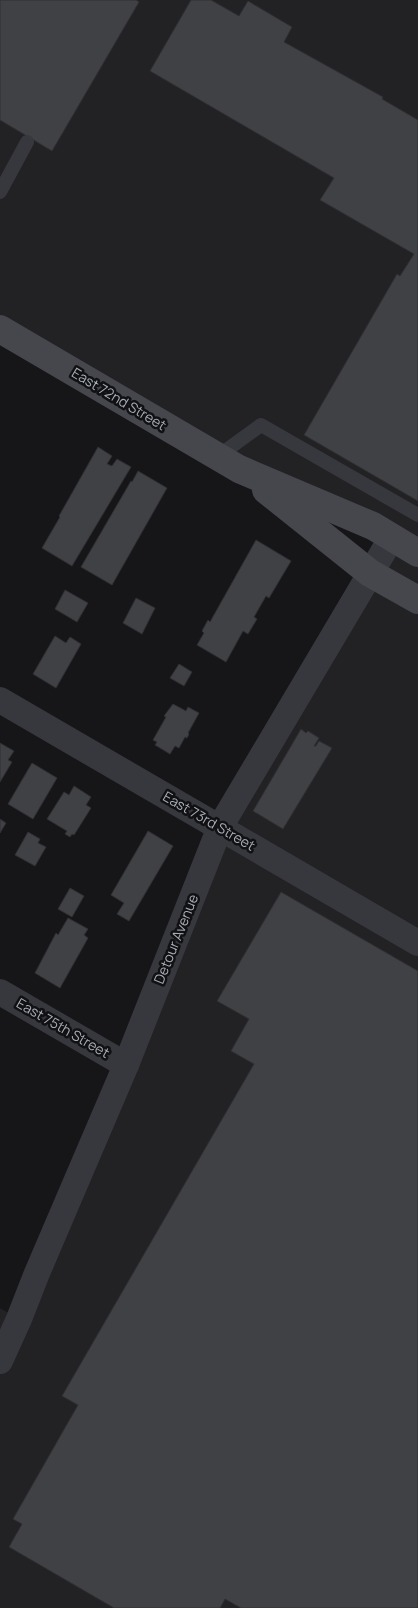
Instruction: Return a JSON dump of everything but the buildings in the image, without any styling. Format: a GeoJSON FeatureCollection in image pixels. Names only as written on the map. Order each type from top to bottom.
{"type":"FeatureCollection","features":[{"type":"Feature","properties":{"kind":"main road","name":"East 72nd Street"},"geometry":{"type":"LineString","coordinates":[[0,329],[228,463],[373,526],[418,552]]}},
{"type":"Feature","properties":{"kind":"main road","name":"East 72nd Street"},"geometry":{"type":"LineString","coordinates":[[228,463],[370,573],[418,600]]}},
{"type":"Feature","properties":{"kind":"street","name":"Detour Avenue"},"geometry":{"type":"LineString","coordinates":[[0,1361],[10,1314],[36,1273],[126,1065],[220,827],[392,537]]}},
{"type":"Feature","properties":{"kind":"street","name":"East 73rd Street"},"geometry":{"type":"LineString","coordinates":[[0,700],[418,943]]}},
{"type":"Feature","properties":{"kind":"street","name":"East 75th Street"},"geometry":{"type":"LineString","coordinates":[[0,992],[126,1065]]}},
{"type":"Feature","properties":{"kind":"lane"},"geometry":{"type":"LineString","coordinates":[[0,192],[27,142]]}},
{"type":"Feature","properties":{"kind":"lane"},"geometry":{"type":"LineString","coordinates":[[228,463],[261,425],[418,515]]}},
{"type":"Feature","properties":{"kind":"shaded area"},"geometry":{"type":"Polygon","coordinates":[[[0,0],[418,0],[418,1608],[0,1608],[0,1308],[19,1319],[220,827],[391,537],[0,329],[0,0]]]}}]}
